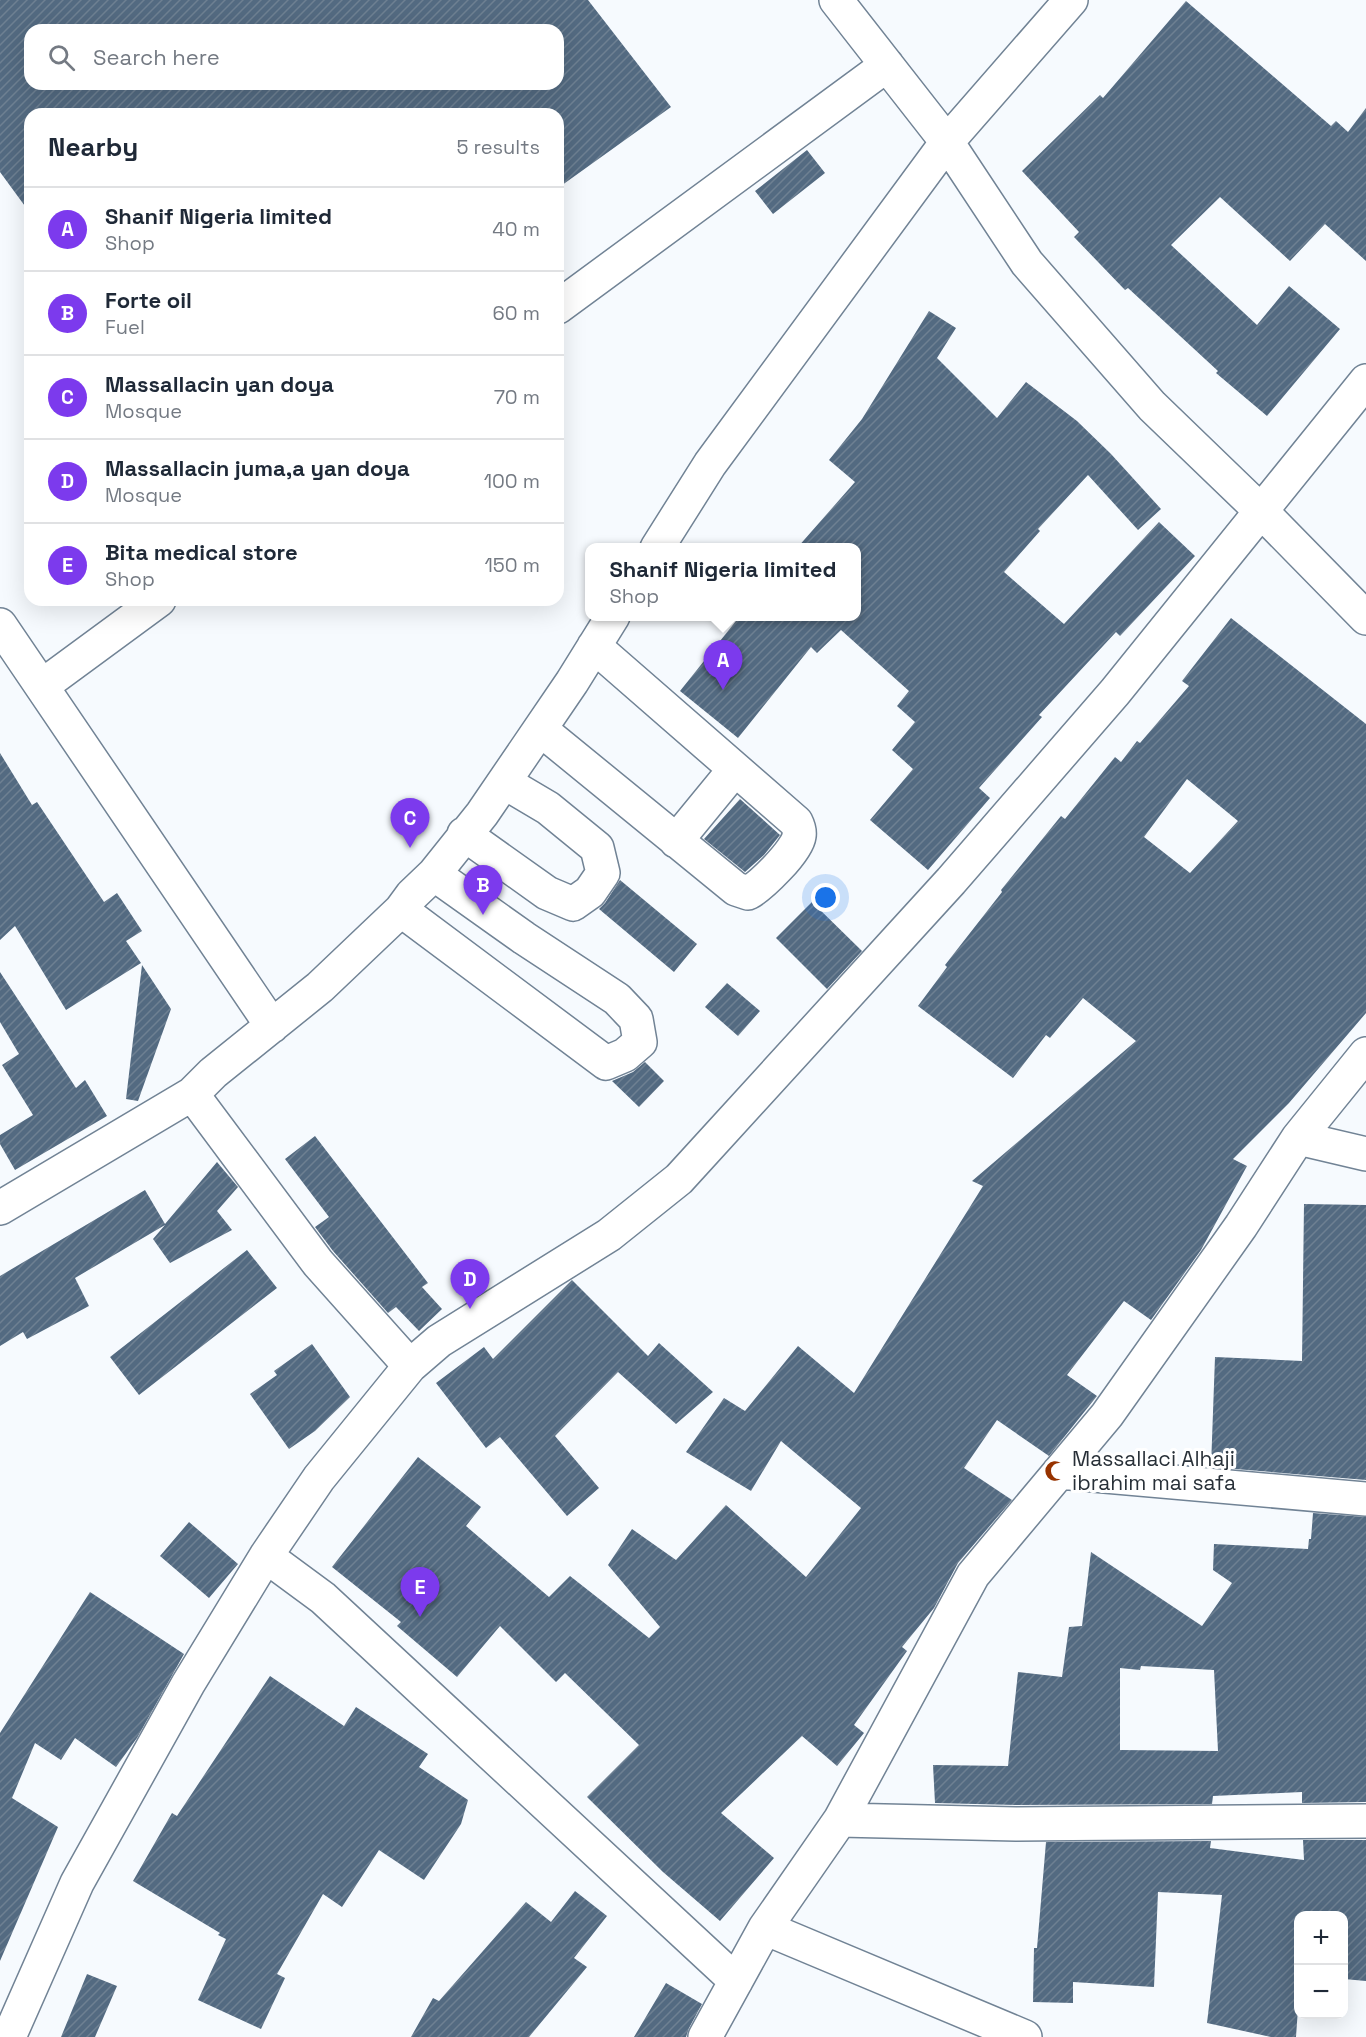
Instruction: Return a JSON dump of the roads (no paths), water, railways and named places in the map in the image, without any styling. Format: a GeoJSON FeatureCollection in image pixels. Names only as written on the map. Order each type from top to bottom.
{"type":"FeatureCollection","features":[{"type":"Feature","properties":{"kind":"street"},"geometry":{"type":"LineString","coordinates":[[837,0],[947,142],[1027,263],[1152,406],[1262,512],[1366,618]]}},
{"type":"Feature","properties":{"kind":"street"},"geometry":{"type":"LineString","coordinates":[[660,543],[710,464],[947,142],[1071,0]]}},
{"type":"Feature","properties":{"kind":"street"},"geometry":{"type":"LineString","coordinates":[[564,303],[887,65]]}},
{"type":"Feature","properties":{"kind":"street"},"geometry":{"type":"LineString","coordinates":[[9,2037],[77,1883],[188,1684],[266,1557],[319,1478],[410,1366],[439,1341],[609,1235],[679,1179],[951,881],[1115,692],[1366,381]]}},
{"type":"Feature","properties":{"kind":"street"},"geometry":{"type":"LineString","coordinates":[[42,686],[151,606]]}},
{"type":"Feature","properties":{"kind":"street"},"geometry":{"type":"LineString","coordinates":[[0,1208],[192,1095],[213,1073],[320,987],[401,910],[412,895],[434,874],[482,814],[610,621]]}},
{"type":"Feature","properties":{"kind":"street"},"geometry":{"type":"LineString","coordinates":[[0,624],[272,1026]]}},
{"type":"Feature","properties":{"kind":"street"},"geometry":{"type":"LineString","coordinates":[[540,729],[736,890],[747,893],[758,888],[796,845],[800,833],[796,822],[594,646]]}},
{"type":"Feature","properties":{"kind":"street"},"geometry":{"type":"LineString","coordinates":[[676,841],[735,769]]}},
{"type":"Feature","properties":{"kind":"street"},"geometry":{"type":"LineString","coordinates":[[464,834],[547,893],[573,904],[591,892],[603,873],[597,848],[548,808],[504,783]]}},
{"type":"Feature","properties":{"kind":"street"},"geometry":{"type":"LineString","coordinates":[[401,910],[606,1063],[625,1055],[640,1042],[636,1019],[618,999],[524,938],[434,874]]}},
{"type":"Feature","properties":{"kind":"street"},"geometry":{"type":"LineString","coordinates":[[705,2037],[765,1928],[840,1820],[974,1575],[1107,1415],[1241,1226],[1298,1137],[1366,1054]]}},
{"type":"Feature","properties":{"kind":"street"},"geometry":{"type":"LineString","coordinates":[[192,1095],[318,1263],[410,1366]]}},
{"type":"Feature","properties":{"kind":"street"},"geometry":{"type":"LineString","coordinates":[[1298,1137],[1366,1154]]}},
{"type":"Feature","properties":{"kind":"street"},"geometry":{"type":"LineString","coordinates":[[1059,1472],[1366,1499]]}},
{"type":"Feature","properties":{"kind":"street"},"geometry":{"type":"LineString","coordinates":[[266,1557],[323,1598],[736,1981]]}},
{"type":"Feature","properties":{"kind":"street"},"geometry":{"type":"LineString","coordinates":[[840,1820],[1016,1824],[1365,1821]]}},
{"type":"Feature","properties":{"kind":"street"},"geometry":{"type":"LineString","coordinates":[[765,1928],[1025,2037]]}},
{"type":"Feature","properties":{"kind":"place","name":"Shanif Nigeria limited"},"geometry":{"type":"Point","coordinates":[723,690]}},
{"type":"Feature","properties":{"kind":"place","name":"Massallacin yan doya"},"geometry":{"type":"Point","coordinates":[410,848]}},
{"type":"Feature","properties":{"kind":"place","name":"Forte oil"},"geometry":{"type":"Point","coordinates":[483,915]}},
{"type":"Feature","properties":{"kind":"place","name":"Massallacin juma,a yan doya"},"geometry":{"type":"Point","coordinates":[470,1309]}},
{"type":"Feature","properties":{"kind":"place","name":"Massallaci Alhaji ibrahim mai safa"},"geometry":{"type":"Point","coordinates":[1055,1471]}},
{"type":"Feature","properties":{"kind":"place","name":"Bita medical store"},"geometry":{"type":"Point","coordinates":[420,1617]}}]}
